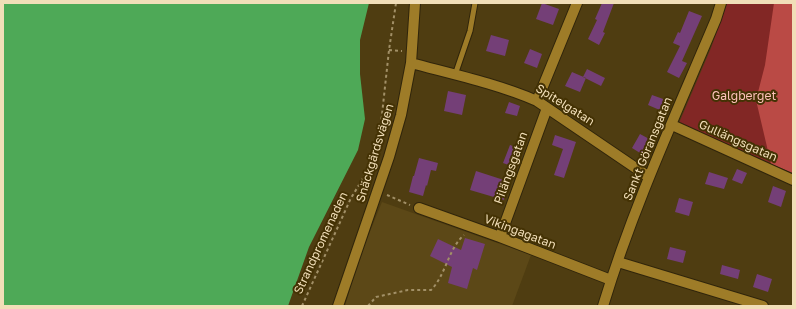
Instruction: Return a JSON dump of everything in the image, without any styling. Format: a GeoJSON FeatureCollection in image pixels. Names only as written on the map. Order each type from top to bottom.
{"type":"FeatureCollection","features":[{"type":"Feature","properties":{"kind":"street","name":"Snäckgärdsvägen"},"geometry":{"type":"LineString","coordinates":[[338,306],[378,192],[401,115],[407,91],[411,63],[415,3]]}},
{"type":"Feature","properties":{"kind":"street"},"geometry":{"type":"LineString","coordinates":[[537,101],[578,3]]}},
{"type":"Feature","properties":{"kind":"street","name":"Sankt Göransgatan"},"geometry":{"type":"LineString","coordinates":[[604,306],[611,280],[649,177],[672,126],[716,19],[721,3]]}},
{"type":"Feature","properties":{"kind":"street","name":"Spitelgatan"},"geometry":{"type":"LineString","coordinates":[[411,63],[525,96],[537,101],[649,177]]}},
{"type":"Feature","properties":{"kind":"street","name":"Pilängsgatan"},"geometry":{"type":"LineString","coordinates":[[500,237],[547,108]]}},
{"type":"Feature","properties":{"kind":"street","name":"Gullängsgatan"},"geometry":{"type":"LineString","coordinates":[[672,126],[793,180]]}},
{"type":"Feature","properties":{"kind":"street","name":"Vikingagatan"},"geometry":{"type":"LineString","coordinates":[[419,208],[500,237],[611,280]]}},
{"type":"Feature","properties":{"kind":"street"},"geometry":{"type":"LineString","coordinates":[[618,262],[763,306]]}},
{"type":"Feature","properties":{"kind":"lane"},"geometry":{"type":"LineString","coordinates":[[455,75],[470,31],[475,3]]}},
{"type":"Feature","properties":{"kind":"path","name":"Strandpromenaden"},"geometry":{"type":"LineString","coordinates":[[302,306],[351,198],[365,174],[379,142],[389,50],[396,3]]}},
{"type":"Feature","properties":{"kind":"path"},"geometry":{"type":"LineString","coordinates":[[389,50],[411,51]]}},
{"type":"Feature","properties":{"kind":"path"},"geometry":{"type":"LineString","coordinates":[[378,192],[419,208]]}},
{"type":"Feature","properties":{"kind":"path"},"geometry":{"type":"LineString","coordinates":[[368,306],[376,297],[408,290],[430,290],[437,284],[458,241],[476,229]]}},
{"type":"Feature","properties":{"kind":"shaded area"},"geometry":{"type":"Polygon","coordinates":[[[3,3],[369,3],[360,40],[360,74],[365,119],[358,150],[309,247],[288,306],[3,306],[3,3]]]}},
{"type":"Feature","properties":{"kind":"shaded area"},"geometry":{"type":"Polygon","coordinates":[[[774,3],[793,3],[793,173],[771,164],[756,100],[765,65],[774,3]]]}},
{"type":"Feature","properties":{"kind":"shaded area"},"geometry":{"type":"Polygon","coordinates":[[[382,202],[531,255],[512,306],[345,306],[360,256],[382,202]]]}},
{"type":"Feature","properties":{"kind":"green space","name":"Galgberget"},"geometry":{"type":"Polygon","coordinates":[[[727,3],[793,3],[793,173],[679,123],[711,48],[727,3]]]}},
{"type":"Feature","properties":{"kind":"building"},"geometry":{"type":"Polygon","coordinates":[[[542,3],[559,9],[553,25],[536,19],[542,3]]]}},
{"type":"Feature","properties":{"kind":"building"},"geometry":{"type":"Polygon","coordinates":[[[602,3],[614,3],[603,32],[605,33],[599,45],[588,39],[597,20],[595,19],[602,3]]]}},
{"type":"Feature","properties":{"kind":"building"},"geometry":{"type":"Polygon","coordinates":[[[689,11],[702,16],[682,61],[687,63],[679,78],[667,72],[680,46],[673,43],[678,32],[680,33],[689,11]]]}},
{"type":"Feature","properties":{"kind":"building"},"geometry":{"type":"Polygon","coordinates":[[[491,35],[509,40],[505,56],[486,51],[491,35]]]}},
{"type":"Feature","properties":{"kind":"building"},"geometry":{"type":"Polygon","coordinates":[[[530,49],[542,54],[537,68],[524,63],[530,49]]]}},
{"type":"Feature","properties":{"kind":"building"},"geometry":{"type":"Polygon","coordinates":[[[587,69],[605,78],[601,86],[583,77],[587,69]]]}},
{"type":"Feature","properties":{"kind":"building"},"geometry":{"type":"Polygon","coordinates":[[[572,72],[586,78],[580,92],[565,86],[572,72]]]}},
{"type":"Feature","properties":{"kind":"building"},"geometry":{"type":"Polygon","coordinates":[[[448,91],[466,95],[462,115],[444,111],[448,91]]]}},
{"type":"Feature","properties":{"kind":"building"},"geometry":{"type":"Polygon","coordinates":[[[652,95],[666,100],[662,111],[648,105],[652,95]]]}},
{"type":"Feature","properties":{"kind":"building"},"geometry":{"type":"Polygon","coordinates":[[[509,102],[520,106],[517,116],[505,113],[509,102]]]}},
{"type":"Feature","properties":{"kind":"building"},"geometry":{"type":"Polygon","coordinates":[[[640,134],[653,141],[645,156],[632,148],[640,134]]]}},
{"type":"Feature","properties":{"kind":"building"},"geometry":{"type":"Polygon","coordinates":[[[555,135],[576,142],[564,178],[554,175],[563,149],[552,145],[555,135]]]}},
{"type":"Feature","properties":{"kind":"building"},"geometry":{"type":"Polygon","coordinates":[[[510,145],[521,149],[514,167],[503,163],[510,145]]]}},
{"type":"Feature","properties":{"kind":"building"},"geometry":{"type":"Polygon","coordinates":[[[419,158],[438,163],[436,171],[431,170],[423,196],[409,192],[419,158]]]}},
{"type":"Feature","properties":{"kind":"building"},"geometry":{"type":"Polygon","coordinates":[[[737,169],[747,173],[742,184],[732,180],[737,169]]]}},
{"type":"Feature","properties":{"kind":"building"},"geometry":{"type":"Polygon","coordinates":[[[476,171],[510,182],[504,200],[470,190],[476,171]]]}},
{"type":"Feature","properties":{"kind":"building"},"geometry":{"type":"Polygon","coordinates":[[[709,172],[728,178],[724,189],[705,184],[709,172]]]}},
{"type":"Feature","properties":{"kind":"building"},"geometry":{"type":"Polygon","coordinates":[[[773,186],[786,191],[781,207],[768,202],[773,186]]]}},
{"type":"Feature","properties":{"kind":"building"},"geometry":{"type":"Polygon","coordinates":[[[679,198],[693,202],[689,216],[675,212],[679,198]]]}},
{"type":"Feature","properties":{"kind":"building"},"geometry":{"type":"Polygon","coordinates":[[[465,238],[485,244],[477,270],[473,268],[467,289],[448,283],[452,267],[430,256],[438,239],[461,250],[465,238]]]}},
{"type":"Feature","properties":{"kind":"building"},"geometry":{"type":"Polygon","coordinates":[[[670,247],[686,251],[683,263],[667,259],[670,247]]]}},
{"type":"Feature","properties":{"kind":"building"},"geometry":{"type":"Polygon","coordinates":[[[722,265],[740,270],[738,279],[720,274],[722,265]]]}},
{"type":"Feature","properties":{"kind":"building"},"geometry":{"type":"Polygon","coordinates":[[[757,274],[772,279],[768,292],[753,287],[757,274]]]}}]}
